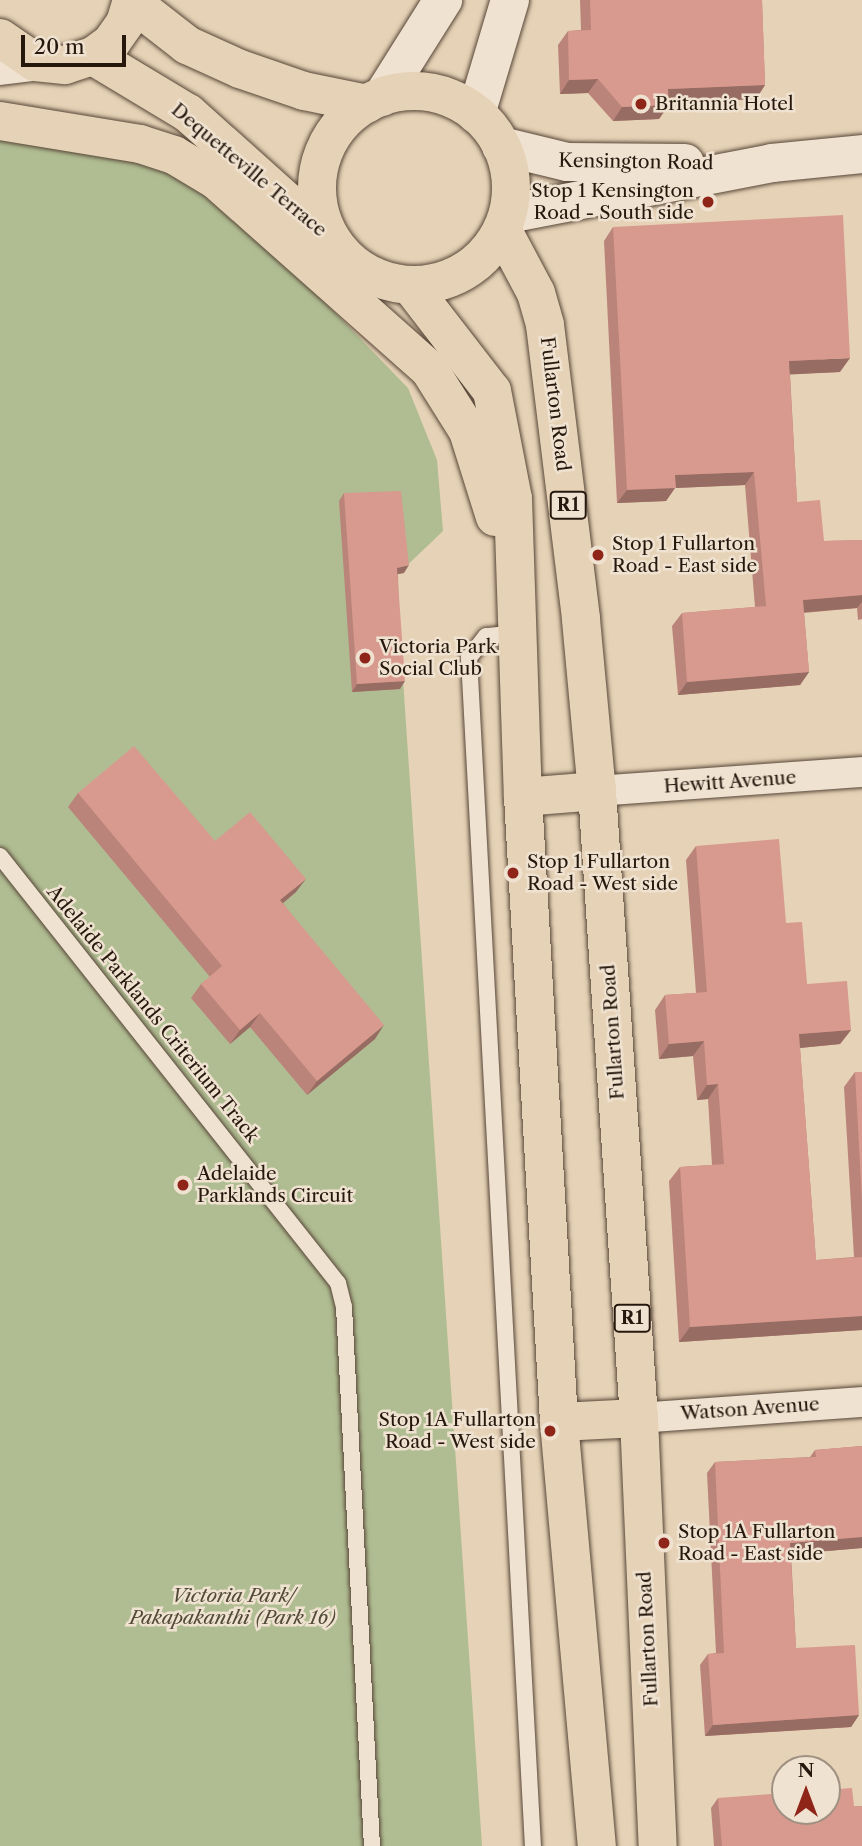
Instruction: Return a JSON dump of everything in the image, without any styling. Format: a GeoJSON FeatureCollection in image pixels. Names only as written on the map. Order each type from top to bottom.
{"type":"FeatureCollection","features":[{"type":"Feature","properties":{"kind":"highway"},"geometry":{"type":"LineString","coordinates":[[0,38],[17,64],[65,65],[93,56],[111,43],[125,23],[132,1],[187,45],[240,69],[304,91],[374,100]]}},
{"type":"Feature","properties":{"kind":"highway","name":"Dequetteville Terrace"},"geometry":{"type":"LineString","coordinates":[[93,56],[188,113],[332,242]]}},
{"type":"Feature","properties":{"kind":"highway"},"geometry":{"type":"LineString","coordinates":[[402,92],[441,95],[476,114],[502,146],[510,180],[505,221],[480,260],[465,271],[447,279],[410,285],[366,273],[332,242],[317,199],[322,154],[341,125],[374,100],[402,92]]}},
{"type":"Feature","properties":{"kind":"highway"},"geometry":{"type":"LineString","coordinates":[[0,121],[140,144],[174,155],[216,180],[429,369],[468,432],[489,489],[517,629]]}},
{"type":"Feature","properties":{"kind":"highway","name":"Fullarton Road"},"geometry":{"type":"LineString","coordinates":[[505,221],[536,293],[550,350],[597,791],[639,1418],[657,1846]]}},
{"type":"Feature","properties":{"kind":"highway"},"geometry":{"type":"LineString","coordinates":[[410,285],[492,391],[513,499],[523,797],[559,1422],[597,1846]]}},
{"type":"Feature","properties":{"kind":"highway"},"geometry":{"type":"LineString","coordinates":[[523,797],[597,791]]}},
{"type":"Feature","properties":{"kind":"highway"},"geometry":{"type":"LineString","coordinates":[[559,1422],[639,1418]]}},
{"type":"Feature","properties":{"kind":"main road"},"geometry":{"type":"LineString","coordinates":[[374,100],[443,0]]}},
{"type":"Feature","properties":{"kind":"main road"},"geometry":{"type":"LineString","coordinates":[[476,114],[510,0]]}},
{"type":"Feature","properties":{"kind":"main road","name":"Kensington Road"},"geometry":{"type":"LineString","coordinates":[[502,146],[567,162],[772,163],[862,154]]}},
{"type":"Feature","properties":{"kind":"main road","name":"Kensington Road"},"geometry":{"type":"LineString","coordinates":[[505,221],[772,163]]}},
{"type":"Feature","properties":{"kind":"street","name":"Hewitt Avenue"},"geometry":{"type":"LineString","coordinates":[[597,791],[862,772]]}},
{"type":"Feature","properties":{"kind":"street","name":"Watson Avenue"},"geometry":{"type":"LineString","coordinates":[[639,1418],[862,1402]]}},
{"type":"Feature","properties":{"kind":"lane"},"geometry":{"type":"LineString","coordinates":[[517,629],[486,636],[470,658],[533,1846]]}},
{"type":"Feature","properties":{"kind":"lane","name":"Adelaide Parklands Criterium Track"},"geometry":{"type":"LineString","coordinates":[[0,856],[338,1283],[344,1307],[372,1846]]}},
{"type":"Feature","properties":{"kind":"green space","name":"Victoria Park/ Pakapakanthi (Park 16)"},"geometry":{"type":"Polygon","coordinates":[[[0,133],[138,155],[234,208],[408,388],[437,460],[443,531],[396,576],[482,1846],[0,1846],[0,133]]]}},
{"type":"Feature","properties":{"kind":"building"},"geometry":{"type":"Polygon","coordinates":[[[590,0],[762,0],[765,85],[668,89],[669,105],[622,107],[598,79],[569,80],[568,31],[591,30],[590,0]]]}},
{"type":"Feature","properties":{"kind":"building"},"geometry":{"type":"Polygon","coordinates":[[[843,215],[850,358],[789,361],[797,502],[820,500],[824,541],[862,540],[862,595],[803,600],[809,672],[687,682],[682,613],[766,606],[754,472],[675,475],[676,488],[627,490],[613,227],[843,215]]]}},
{"type":"Feature","properties":{"kind":"building"},"geometry":{"type":"Polygon","coordinates":[[[401,491],[409,565],[397,568],[405,681],[357,684],[344,493],[401,491]]]}},
{"type":"Feature","properties":{"kind":"building"},"geometry":{"type":"Polygon","coordinates":[[[134,746],[215,841],[250,812],[306,879],[280,900],[384,1025],[317,1081],[260,1013],[240,1030],[201,984],[222,966],[78,793],[134,746]]]}},
{"type":"Feature","properties":{"kind":"building"},"geometry":{"type":"Polygon","coordinates":[[[779,839],[786,923],[802,922],[807,984],[847,981],[851,1030],[799,1034],[816,1260],[862,1257],[862,1316],[690,1327],[680,1167],[724,1164],[718,1084],[707,1085],[704,1041],[669,1044],[665,995],[707,992],[696,846],[779,839]]]}},
{"type":"Feature","properties":{"kind":"building"},"geometry":{"type":"Polygon","coordinates":[[[855,1072],[862,1072],[862,1201],[855,1072]]]}},
{"type":"Feature","properties":{"kind":"building"},"geometry":{"type":"Polygon","coordinates":[[[862,1446],[862,1537],[790,1543],[796,1648],[855,1645],[859,1715],[713,1725],[708,1654],[724,1653],[715,1462],[816,1457],[815,1450],[862,1446]]]}},
{"type":"Feature","properties":{"kind":"building"},"geometry":{"type":"Polygon","coordinates":[[[852,1788],[854,1806],[862,1806],[862,1846],[722,1846],[718,1798],[771,1794],[771,1825],[841,1825],[841,1789],[852,1788]]]}},
{"type":"Feature","properties":{"kind":"place","name":"Britannia Hotel"},"geometry":{"type":"Point","coordinates":[641,104]}},
{"type":"Feature","properties":{"kind":"place","name":"Stop 1 Kensington Road - South side"},"geometry":{"type":"Point","coordinates":[708,202]}},
{"type":"Feature","properties":{"kind":"place","name":"Stop 1 Fullarton Road - East side"},"geometry":{"type":"Point","coordinates":[598,555]}},
{"type":"Feature","properties":{"kind":"place","name":"Victoria Park Social Club"},"geometry":{"type":"Point","coordinates":[365,658]}},
{"type":"Feature","properties":{"kind":"place","name":"Stop 1 Fullarton Road - West side"},"geometry":{"type":"Point","coordinates":[513,873]}},
{"type":"Feature","properties":{"kind":"place","name":"Adelaide Parklands Circuit"},"geometry":{"type":"Point","coordinates":[183,1185]}},
{"type":"Feature","properties":{"kind":"place","name":"Stop 1A Fullarton Road - West side"},"geometry":{"type":"Point","coordinates":[550,1431]}},
{"type":"Feature","properties":{"kind":"place","name":"Stop 1A Fullarton Road - East side"},"geometry":{"type":"Point","coordinates":[664,1543]}}]}
